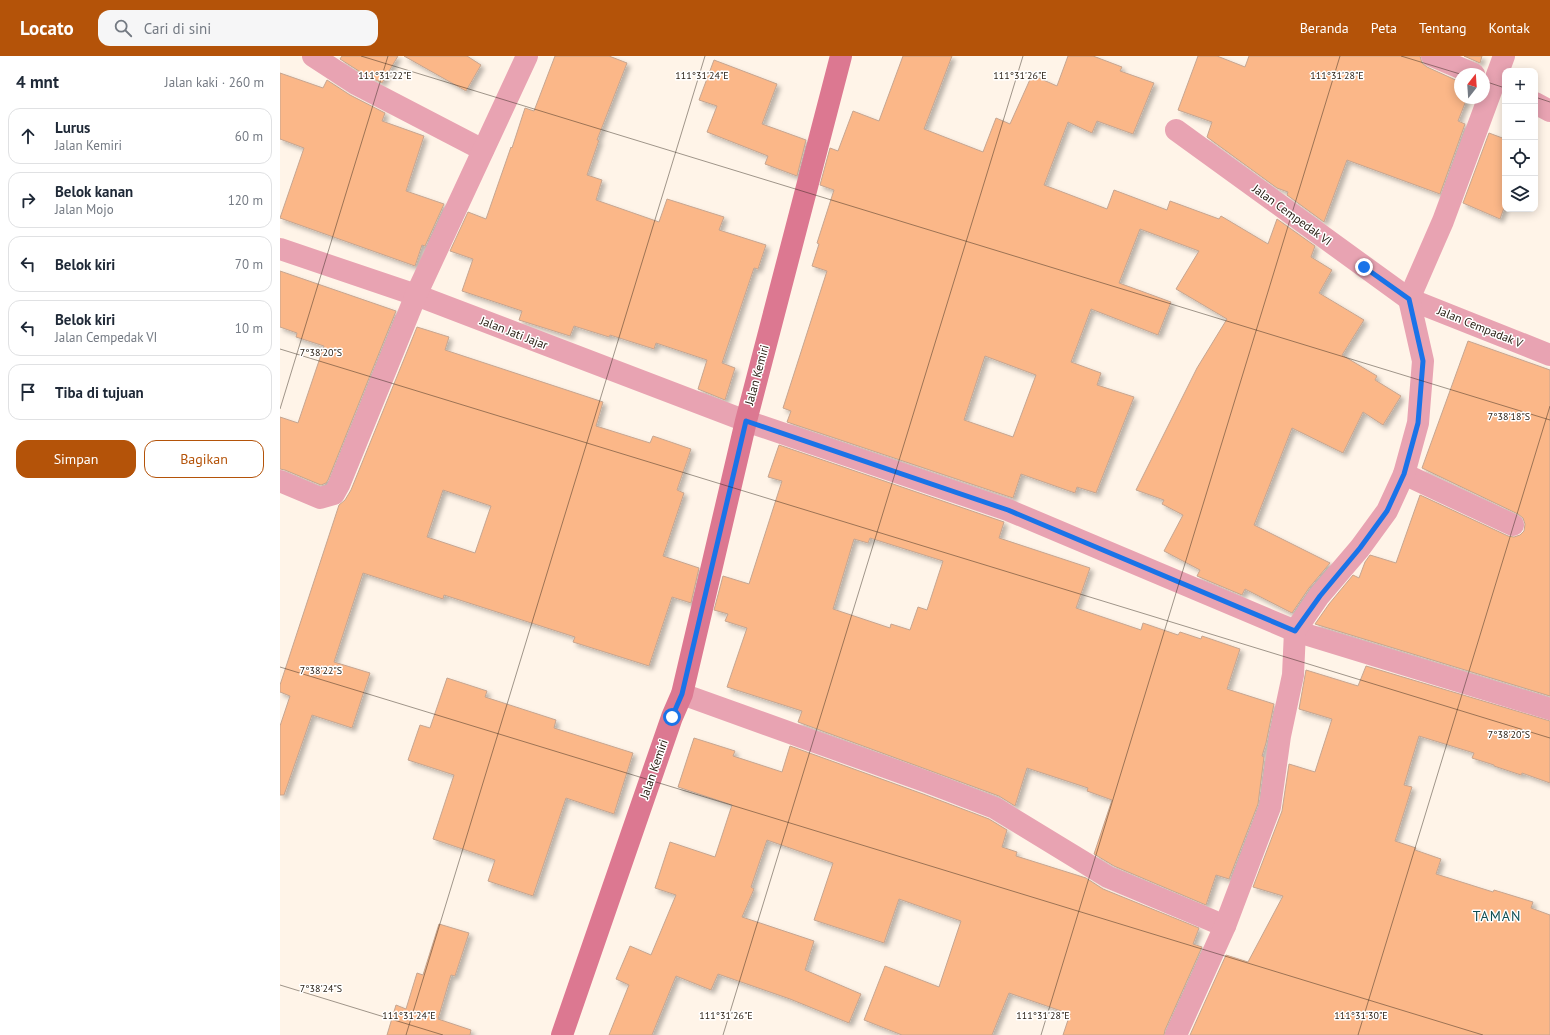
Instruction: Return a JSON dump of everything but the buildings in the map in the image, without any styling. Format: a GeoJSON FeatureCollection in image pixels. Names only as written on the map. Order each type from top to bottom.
{"type":"FeatureCollection","features":[{"type":"Feature","properties":{"kind":"street"},"geometry":{"type":"LineString","coordinates":[[313,56],[356,84],[483,150]]}},
{"type":"Feature","properties":{"kind":"street"},"geometry":{"type":"LineString","coordinates":[[280,481],[320,498],[334,494],[416,295],[527,56]]}},
{"type":"Feature","properties":{"kind":"street","name":"Jalan Kemiri"},"geometry":{"type":"LineString","coordinates":[[562,1035],[672,717],[682,694],[746,421],[841,56]]}},
{"type":"Feature","properties":{"kind":"street"},"geometry":{"type":"LineString","coordinates":[[1432,56],[1459,68]]}},
{"type":"Feature","properties":{"kind":"street"},"geometry":{"type":"LineString","coordinates":[[1490,79],[1504,56]]}},
{"type":"Feature","properties":{"kind":"street"},"geometry":{"type":"LineString","coordinates":[[1176,1035],[1225,926],[1270,807],[1280,736],[1293,675],[1295,631],[1320,596],[1360,548],[1387,511],[1404,474],[1418,423],[1423,361],[1409,299],[1443,221],[1481,104]]}},
{"type":"Feature","properties":{"kind":"street"},"geometry":{"type":"LineString","coordinates":[[1537,104],[1550,111]]}},
{"type":"Feature","properties":{"kind":"street","name":"Jalan Cempedak VI"},"geometry":{"type":"LineString","coordinates":[[1176,130],[1409,299]]}},
{"type":"Feature","properties":{"kind":"street","name":"Jalan Jati Jajar"},"geometry":{"type":"LineString","coordinates":[[280,249],[416,295],[746,421],[1008,510],[1295,631],[1550,708]]}},
{"type":"Feature","properties":{"kind":"street","name":"Jalan Cempadak V"},"geometry":{"type":"LineString","coordinates":[[1409,299],[1550,354]]}},
{"type":"Feature","properties":{"kind":"street"},"geometry":{"type":"LineString","coordinates":[[1404,474],[1513,525]]}},
{"type":"Feature","properties":{"kind":"street"},"geometry":{"type":"LineString","coordinates":[[682,694],[995,808],[1108,877],[1225,926]]}},
{"type":"Feature","properties":{"kind":"district","name":"TAMAN"},"geometry":{"type":"Point","coordinates":[1497,916]}},
{"type":"Feature","properties":{"kind":"route"},"geometry":{"type":"LineString","coordinates":[[672,717],[682,694],[746,421],[1008,510],[1295,631],[1320,596],[1360,548],[1387,511],[1404,474],[1418,423],[1423,361],[1409,299],[1364,267]]}}]}
